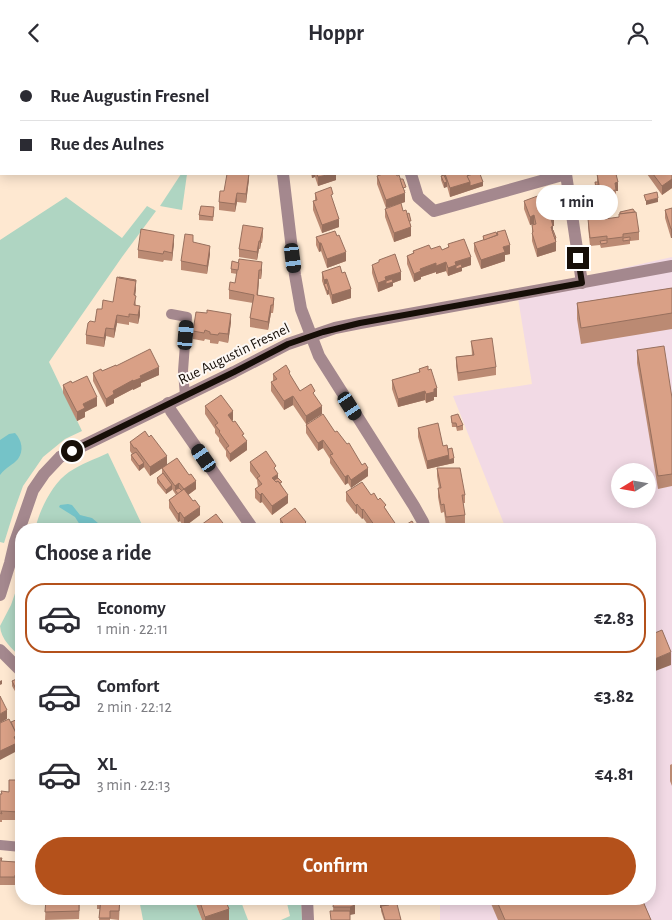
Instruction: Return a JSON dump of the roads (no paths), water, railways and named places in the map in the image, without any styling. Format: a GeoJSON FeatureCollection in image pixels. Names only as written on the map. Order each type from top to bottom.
{"type":"FeatureCollection","features":[{"type":"Feature","properties":{"kind":"street"},"geometry":{"type":"LineString","coordinates":[[283,175],[296,283],[301,309],[310,336],[319,356],[414,505],[423,523]]}},
{"type":"Feature","properties":{"kind":"street"},"geometry":{"type":"LineString","coordinates":[[411,175],[418,197],[434,211],[562,175]]}},
{"type":"Feature","properties":{"kind":"street"},"geometry":{"type":"LineString","coordinates":[[566,175],[582,283]]}},
{"type":"Feature","properties":{"kind":"street","name":"Rue Augustin Fresnel"},"geometry":{"type":"LineString","coordinates":[[22,523],[33,490],[44,474],[60,457],[288,344],[310,336],[360,323],[672,266]]}},
{"type":"Feature","properties":{"kind":"street"},"geometry":{"type":"LineString","coordinates":[[168,403],[171,411],[248,523]]}},
{"type":"Feature","properties":{"kind":"street","name":"Rue Augustin Fresnel"},"geometry":{"type":"LineString","coordinates":[[0,595],[15,542]]}},
{"type":"Feature","properties":{"kind":"street"},"geometry":{"type":"LineString","coordinates":[[0,650],[15,665]]}},
{"type":"Feature","properties":{"kind":"street"},"geometry":{"type":"LineString","coordinates":[[308,905],[308,920]]}},
{"type":"Feature","properties":{"kind":"lane"},"geometry":{"type":"LineString","coordinates":[[171,315],[188,317],[182,371],[185,396]]}},
{"type":"Feature","properties":{"kind":"lane"},"geometry":{"type":"LineString","coordinates":[[0,845],[15,846]]}},
{"type":"Feature","properties":{"kind":"water"},"geometry":{"type":"Polygon","coordinates":[[[15,433],[21,446],[20,456],[0,475],[0,440],[9,434],[15,433]]]}},
{"type":"Feature","properties":{"kind":"water"},"geometry":{"type":"Polygon","coordinates":[[[60,505],[72,505],[80,515],[92,518],[98,523],[79,523],[75,517],[59,507],[60,505]]]}}]}
